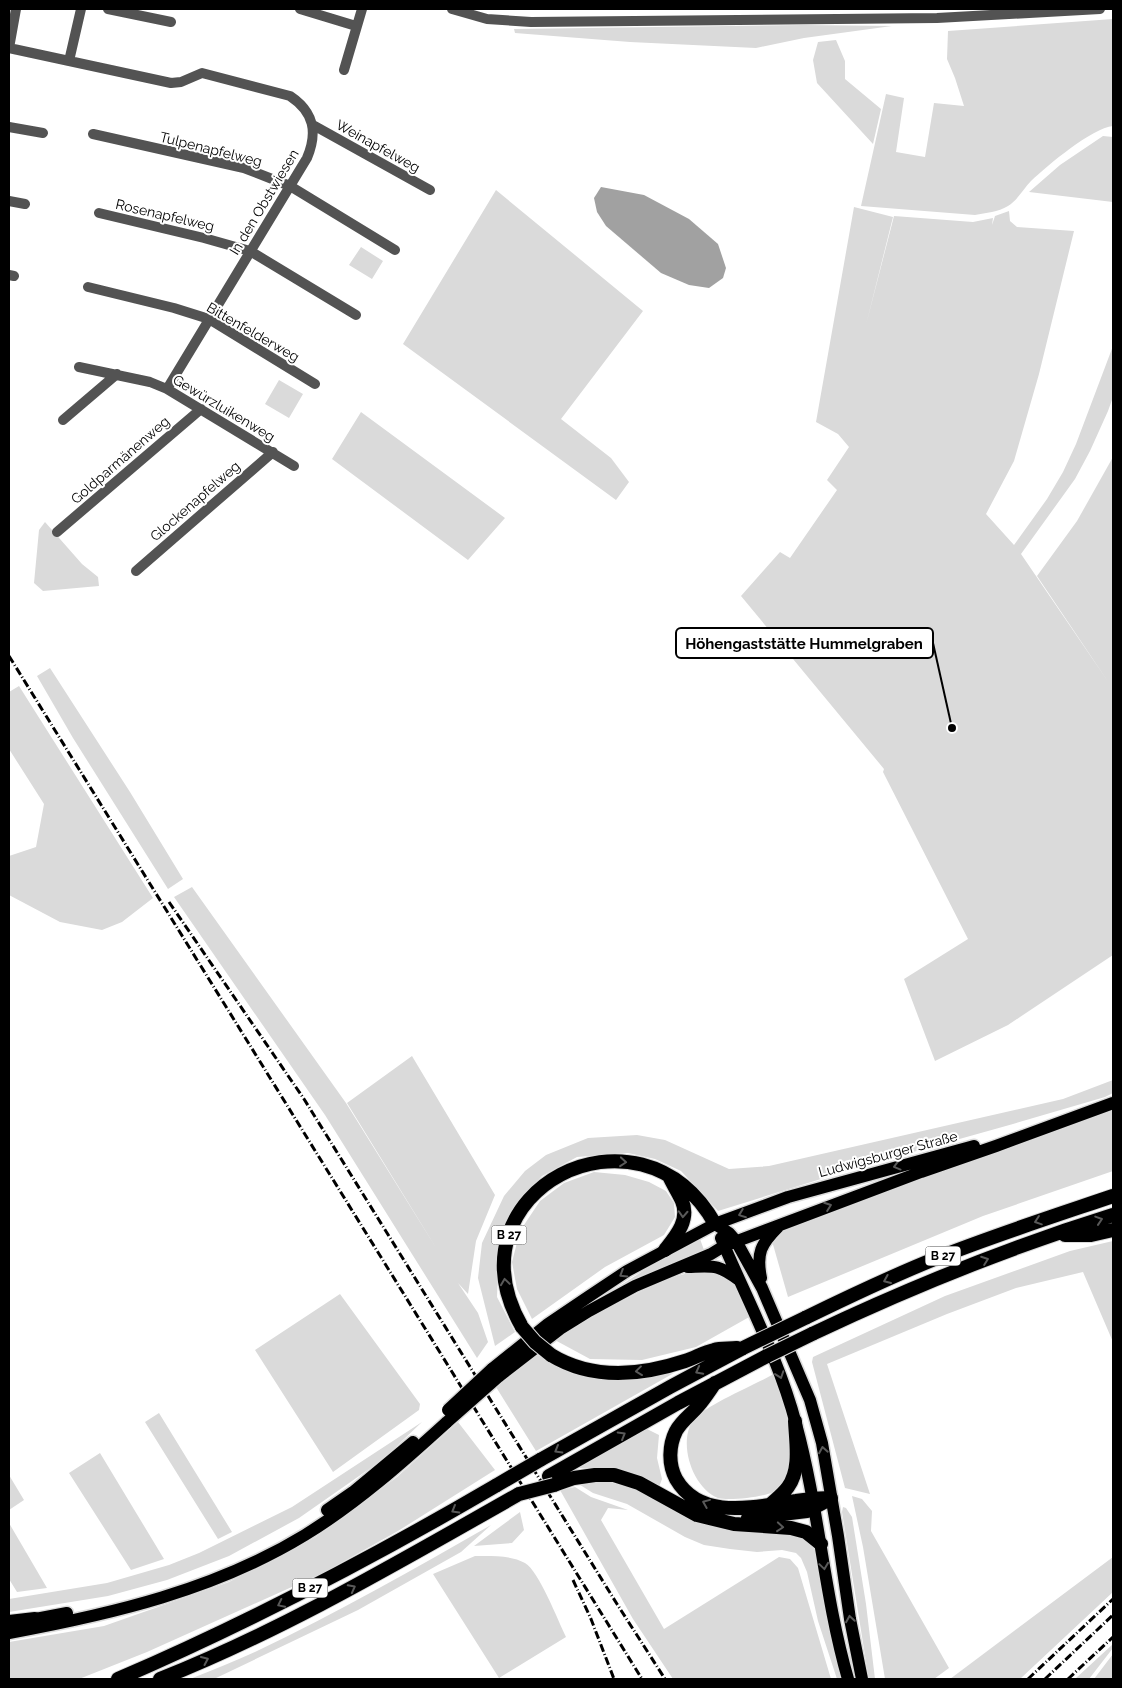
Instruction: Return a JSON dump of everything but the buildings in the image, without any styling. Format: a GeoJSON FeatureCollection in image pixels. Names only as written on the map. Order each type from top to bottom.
{"type":"FeatureCollection","features":[{"type":"Feature","properties":{"kind":"highway","name":"B 27"},"geometry":{"type":"LineString","coordinates":[[716,1224],[699,1200],[682,1184],[669,1176],[635,1163],[617,1161],[596,1162],[575,1167],[550,1180],[536,1192],[517,1217],[505,1251],[503,1271],[506,1291],[512,1309],[522,1327],[535,1342],[562,1362],[579,1369],[618,1373],[664,1367],[687,1361],[713,1350],[743,1348]]}},
{"type":"Feature","properties":{"kind":"highway"},"geometry":{"type":"LineString","coordinates":[[665,1250],[679,1232],[684,1216],[682,1201],[674,1189],[669,1176]]}},
{"type":"Feature","properties":{"kind":"highway","name":"B 27"},"geometry":{"type":"LineString","coordinates":[[118,1679],[207,1640],[377,1553],[670,1387],[743,1348],[870,1287],[937,1258],[1113,1196]]}},
{"type":"Feature","properties":{"kind":"highway","name":"B 27"},"geometry":{"type":"LineString","coordinates":[[160,1679],[293,1619],[378,1574],[513,1497],[552,1481],[715,1383],[812,1334],[947,1274],[1052,1235],[1113,1215]]}},
{"type":"Feature","properties":{"kind":"highway"},"geometry":{"type":"LineString","coordinates":[[1052,1235],[1091,1235],[1113,1230]]}},
{"type":"Feature","properties":{"kind":"highway","name":"B 27"},"geometry":{"type":"LineString","coordinates":[[715,1383],[698,1406],[686,1417],[672,1440],[670,1452],[674,1474],[680,1484],[688,1493],[710,1505],[740,1508],[771,1504],[814,1503]]}},
{"type":"Feature","properties":{"kind":"highway"},"geometry":{"type":"LineString","coordinates":[[771,1504],[788,1487],[795,1474],[796,1422]]}},
{"type":"Feature","properties":{"kind":"highway","name":"B 27"},"geometry":{"type":"LineString","coordinates":[[552,1481],[595,1475],[614,1475],[639,1483],[697,1515],[734,1524],[791,1528],[806,1532],[821,1544]]}},
{"type":"Feature","properties":{"kind":"highway","name":"B 27"},"geometry":{"type":"LineString","coordinates":[[714,1520],[799,1512],[814,1503],[831,1498]]}},
{"type":"Feature","properties":{"kind":"highway"},"geometry":{"type":"LineString","coordinates":[[9,1622],[35,1618]]}},
{"type":"Feature","properties":{"kind":"main road","name":"Ludwigsburger Straße"},"geometry":{"type":"LineString","coordinates":[[495,1373],[589,1311],[678,1266],[711,1254],[730,1243],[920,1172],[1113,1104]]}},
{"type":"Feature","properties":{"kind":"main road","name":"Ludwigsburger Straße"},"geometry":{"type":"LineString","coordinates":[[495,1373],[548,1324],[628,1271],[716,1224],[788,1197],[1070,1119]]}},
{"type":"Feature","properties":{"kind":"main road"},"geometry":{"type":"LineString","coordinates":[[716,1224],[762,1288],[810,1400],[822,1443],[850,1619],[862,1679]]}},
{"type":"Feature","properties":{"kind":"main road"},"geometry":{"type":"LineString","coordinates":[[762,1288],[758,1265],[759,1253],[768,1237],[782,1224]]}},
{"type":"Feature","properties":{"kind":"main road"},"geometry":{"type":"LineString","coordinates":[[730,1243],[741,1282],[769,1342],[796,1422],[814,1503],[833,1620],[848,1679]]}},
{"type":"Feature","properties":{"kind":"main road"},"geometry":{"type":"LineString","coordinates":[[678,1266],[716,1266],[741,1282]]}},
{"type":"Feature","properties":{"kind":"main road"},"geometry":{"type":"LineString","coordinates":[[9,1626],[35,1618],[119,1604],[153,1595],[245,1559],[296,1531],[353,1492],[444,1418],[495,1373]]}},
{"type":"Feature","properties":{"kind":"main road"},"geometry":{"type":"LineString","coordinates":[[9,1632],[120,1610],[161,1599],[208,1583],[266,1557],[305,1535],[349,1506],[393,1472],[444,1418]]}},
{"type":"Feature","properties":{"kind":"street"},"geometry":{"type":"LineString","coordinates":[[16,9],[9,48],[171,83],[181,82],[202,73],[282,93],[298,101],[308,114],[313,125]]}},
{"type":"Feature","properties":{"kind":"street"},"geometry":{"type":"LineString","coordinates":[[69,60],[82,9]]}},
{"type":"Feature","properties":{"kind":"street"},"geometry":{"type":"LineString","coordinates":[[108,9],[171,22]]}},
{"type":"Feature","properties":{"kind":"street"},"geometry":{"type":"LineString","coordinates":[[300,9],[356,26]]}},
{"type":"Feature","properties":{"kind":"street"},"geometry":{"type":"LineString","coordinates":[[344,70],[362,9]]}},
{"type":"Feature","properties":{"kind":"street"},"geometry":{"type":"LineString","coordinates":[[452,9],[487,19],[531,22],[937,18],[1100,9]]}},
{"type":"Feature","properties":{"kind":"street","name":"In den Obstwiesen"},"geometry":{"type":"LineString","coordinates":[[168,389],[312,147],[313,125]]}},
{"type":"Feature","properties":{"kind":"street","name":"Weinapfelweg"},"geometry":{"type":"LineString","coordinates":[[313,125],[430,190]]}},
{"type":"Feature","properties":{"kind":"street"},"geometry":{"type":"LineString","coordinates":[[9,127],[43,133]]}},
{"type":"Feature","properties":{"kind":"street","name":"Tulpenapfelweg"},"geometry":{"type":"LineString","coordinates":[[92,134],[244,168],[290,186],[395,250]]}},
{"type":"Feature","properties":{"kind":"street"},"geometry":{"type":"LineString","coordinates":[[9,200],[25,204]]}},
{"type":"Feature","properties":{"kind":"street","name":"Rosenapfelweg"},"geometry":{"type":"LineString","coordinates":[[99,213],[250,251],[356,315]]}},
{"type":"Feature","properties":{"kind":"street","name":"Bittenfelderweg"},"geometry":{"type":"LineString","coordinates":[[88,287],[174,308],[209,319],[315,384]]}},
{"type":"Feature","properties":{"kind":"street","name":"Gewürzluikenweg"},"geometry":{"type":"LineString","coordinates":[[79,367],[150,382],[168,389],[294,466]]}},
{"type":"Feature","properties":{"kind":"street"},"geometry":{"type":"LineString","coordinates":[[64,420],[117,374]]}},
{"type":"Feature","properties":{"kind":"street","name":"Goldparmänenweg"},"geometry":{"type":"LineString","coordinates":[[57,532],[201,409]]}},
{"type":"Feature","properties":{"kind":"street","name":"Glockenapfelweg"},"geometry":{"type":"LineString","coordinates":[[136,571],[273,452]]}},
{"type":"Feature","properties":{"kind":"shaded area"},"geometry":{"type":"Polygon","coordinates":[[[1113,19],[1113,126],[1094,133],[1059,157],[1031,181],[1011,204],[996,211],[975,215],[861,206],[886,94],[904,98],[896,152],[925,157],[934,103],[964,106],[947,59],[948,31],[1113,19]]]}},
{"type":"Feature","properties":{"kind":"shaded area"},"geometry":{"type":"Polygon","coordinates":[[[804,25],[892,26],[804,38],[756,48],[630,42],[515,33],[514,29],[804,25]]]}},
{"type":"Feature","properties":{"kind":"shaded area"},"geometry":{"type":"Polygon","coordinates":[[[836,40],[845,61],[845,79],[881,109],[873,144],[817,83],[813,60],[818,42],[836,40]]]}},
{"type":"Feature","properties":{"kind":"shaded area"},"geometry":{"type":"Polygon","coordinates":[[[1103,136],[1113,137],[1113,202],[1029,192],[1060,165],[1103,136]]]}},
{"type":"Feature","properties":{"kind":"shaded area"},"geometry":{"type":"Polygon","coordinates":[[[601,187],[644,195],[689,219],[718,244],[726,268],[723,278],[709,288],[689,285],[661,273],[606,226],[597,212],[594,198],[601,187]]]}},
{"type":"Feature","properties":{"kind":"shaded area"},"geometry":{"type":"Polygon","coordinates":[[[496,190],[643,311],[561,419],[611,458],[629,482],[616,500],[403,344],[496,190]]]}},
{"type":"Feature","properties":{"kind":"shaded area"},"geometry":{"type":"Polygon","coordinates":[[[854,207],[893,217],[866,325],[894,216],[973,222],[993,218],[992,225],[995,216],[1009,211],[1010,221],[1017,227],[1074,231],[1039,374],[1014,461],[986,514],[1014,545],[1047,499],[1063,472],[1076,444],[1113,346],[1113,397],[1108,411],[1075,479],[1021,554],[1109,683],[1037,576],[1077,521],[1113,457],[1113,955],[1008,1025],[935,1061],[904,979],[968,939],[883,772],[884,769],[741,596],[780,552],[790,558],[837,490],[827,480],[849,447],[838,434],[816,422],[854,207]]]}},
{"type":"Feature","properties":{"kind":"shaded area"},"geometry":{"type":"Polygon","coordinates":[[[361,247],[383,261],[372,279],[349,265],[361,247]]]}},
{"type":"Feature","properties":{"kind":"shaded area"},"geometry":{"type":"Polygon","coordinates":[[[279,380],[303,394],[289,418],[265,404],[279,380]]]}},
{"type":"Feature","properties":{"kind":"shaded area"},"geometry":{"type":"Polygon","coordinates":[[[361,412],[505,518],[468,560],[332,459],[361,412]]]}},
{"type":"Feature","properties":{"kind":"shaded area"},"geometry":{"type":"Polygon","coordinates":[[[45,522],[82,564],[98,577],[99,586],[43,591],[34,583],[39,530],[45,522]]]}},
{"type":"Feature","properties":{"kind":"shaded area"},"geometry":{"type":"Polygon","coordinates":[[[50,668],[130,792],[183,879],[168,889],[73,738],[37,676],[50,668]]]}},
{"type":"Feature","properties":{"kind":"shaded area"},"geometry":{"type":"Polygon","coordinates":[[[19,686],[153,898],[122,922],[102,930],[60,922],[9,895],[9,856],[36,847],[44,804],[9,749],[9,692],[19,686]]]}},
{"type":"Feature","properties":{"kind":"shaded area"},"geometry":{"type":"Polygon","coordinates":[[[192,887],[346,1103],[438,1251],[347,1103],[412,1056],[495,1195],[476,1241],[468,1294],[458,1283],[478,1313],[488,1342],[477,1358],[325,1115],[174,897],[192,887]]]}},
{"type":"Feature","properties":{"kind":"shaded area"},"geometry":{"type":"Polygon","coordinates":[[[1113,1080],[1113,1093],[1105,1097],[863,1166],[718,1211],[681,1171],[655,1159],[628,1153],[577,1157],[542,1176],[513,1209],[499,1248],[497,1297],[515,1332],[495,1346],[478,1278],[482,1243],[504,1196],[525,1171],[546,1155],[588,1138],[637,1135],[665,1140],[729,1169],[769,1166],[1063,1099],[1113,1080]]]}},
{"type":"Feature","properties":{"kind":"shaded area"},"geometry":{"type":"Polygon","coordinates":[[[1113,1110],[1113,1171],[983,1216],[788,1297],[772,1241],[787,1227],[924,1176],[1113,1110]]]}},
{"type":"Feature","properties":{"kind":"shaded area"},"geometry":{"type":"Polygon","coordinates":[[[594,1172],[625,1175],[649,1182],[666,1191],[674,1203],[675,1217],[664,1235],[605,1267],[532,1319],[517,1289],[512,1262],[520,1231],[540,1201],[564,1183],[594,1172]]]}},
{"type":"Feature","properties":{"kind":"shaded area"},"geometry":{"type":"Polygon","coordinates":[[[700,1239],[704,1250],[581,1311],[649,1267],[700,1239]]]}},
{"type":"Feature","properties":{"kind":"shaded area"},"geometry":{"type":"Polygon","coordinates":[[[1113,1241],[1113,1342],[1083,1272],[1016,1288],[947,1314],[827,1364],[870,1494],[845,1488],[812,1362],[813,1357],[945,1296],[1070,1251],[1113,1241]]]}},
{"type":"Feature","properties":{"kind":"shaded area"},"geometry":{"type":"Polygon","coordinates":[[[707,1268],[735,1282],[751,1316],[696,1347],[642,1360],[590,1359],[553,1339],[571,1326],[666,1279],[707,1268]]]}},
{"type":"Feature","properties":{"kind":"shaded area"},"geometry":{"type":"Polygon","coordinates":[[[340,1294],[420,1404],[419,1410],[333,1472],[255,1350],[340,1294]]]}},
{"type":"Feature","properties":{"kind":"shaded area"},"geometry":{"type":"Polygon","coordinates":[[[536,1354],[573,1374],[628,1379],[674,1373],[536,1451],[496,1387],[536,1354]]]}},
{"type":"Feature","properties":{"kind":"shaded area"},"geometry":{"type":"Polygon","coordinates":[[[774,1374],[790,1419],[791,1475],[779,1488],[770,1493],[738,1499],[718,1498],[701,1485],[694,1474],[687,1451],[689,1428],[694,1419],[709,1407],[774,1374]]]}},
{"type":"Feature","properties":{"kind":"shaded area"},"geometry":{"type":"Polygon","coordinates":[[[159,1413],[232,1532],[218,1539],[145,1422],[159,1413]]]}},
{"type":"Feature","properties":{"kind":"shaded area"},"geometry":{"type":"Polygon","coordinates":[[[422,1422],[382,1460],[299,1518],[229,1556],[167,1580],[108,1596],[9,1612],[9,1599],[107,1583],[169,1565],[199,1553],[292,1507],[422,1422]]]}},
{"type":"Feature","properties":{"kind":"shaded area"},"geometry":{"type":"Polygon","coordinates":[[[458,1422],[495,1470],[398,1531],[323,1573],[147,1652],[79,1679],[9,1679],[9,1642],[104,1626],[229,1582],[316,1537],[397,1477],[458,1422]]]}},
{"type":"Feature","properties":{"kind":"shaded area"},"geometry":{"type":"Polygon","coordinates":[[[647,1429],[659,1435],[657,1458],[662,1479],[659,1487],[604,1469],[579,1468],[580,1465],[647,1429]]]}},
{"type":"Feature","properties":{"kind":"shaded area"},"geometry":{"type":"Polygon","coordinates":[[[100,1453],[164,1559],[131,1570],[69,1473],[100,1453]]]}},
{"type":"Feature","properties":{"kind":"shaded area"},"geometry":{"type":"Polygon","coordinates":[[[9,1475],[24,1500],[9,1510],[9,1475]]]}},
{"type":"Feature","properties":{"kind":"shaded area"},"geometry":{"type":"Polygon","coordinates":[[[577,1483],[613,1483],[630,1487],[678,1512],[800,1535],[811,1543],[815,1549],[844,1679],[837,1679],[818,1621],[807,1572],[801,1558],[796,1553],[782,1550],[757,1552],[704,1545],[685,1537],[627,1504],[593,1493],[577,1483]]]}},
{"type":"Feature","properties":{"kind":"shaded area"},"geometry":{"type":"Polygon","coordinates":[[[575,1487],[591,1497],[628,1510],[608,1508],[601,1520],[664,1629],[779,1557],[790,1559],[798,1568],[831,1679],[673,1679],[633,1619],[560,1490],[575,1487]]]}},
{"type":"Feature","properties":{"kind":"shaded area"},"geometry":{"type":"Polygon","coordinates":[[[852,1496],[862,1499],[872,1511],[871,1531],[949,1668],[934,1679],[885,1679],[863,1547],[852,1496]]]}},
{"type":"Feature","properties":{"kind":"shaded area"},"geometry":{"type":"Polygon","coordinates":[[[843,1507],[846,1508],[852,1517],[866,1604],[875,1679],[869,1679],[868,1674],[842,1512],[843,1507]]]}},
{"type":"Feature","properties":{"kind":"shaded area"},"geometry":{"type":"Polygon","coordinates":[[[520,1512],[524,1530],[512,1543],[474,1546],[520,1512]]]}},
{"type":"Feature","properties":{"kind":"shaded area"},"geometry":{"type":"Polygon","coordinates":[[[9,1523],[47,1588],[17,1592],[9,1579],[9,1523]]]}},
{"type":"Feature","properties":{"kind":"shaded area"},"geometry":{"type":"Polygon","coordinates":[[[491,1525],[461,1552],[358,1610],[214,1679],[190,1679],[257,1651],[316,1621],[491,1525]]]}},
{"type":"Feature","properties":{"kind":"shaded area"},"geometry":{"type":"Polygon","coordinates":[[[475,1556],[500,1556],[525,1563],[542,1586],[566,1637],[499,1678],[433,1574],[475,1556]]]}},
{"type":"Feature","properties":{"kind":"shaded area"},"geometry":{"type":"Polygon","coordinates":[[[1113,1557],[1113,1592],[1020,1679],[950,1679],[1113,1557]]]}},
{"type":"Feature","properties":{"kind":"shaded area"},"geometry":{"type":"Polygon","coordinates":[[[1113,1644],[1113,1648],[1089,1679],[1075,1679],[1113,1644]]]}},
{"type":"Feature","properties":{"kind":"shaded area"},"geometry":{"type":"Polygon","coordinates":[[[1113,1654],[1113,1679],[1094,1679],[1113,1654]]]}},
{"type":"Feature","properties":{"kind":"railway"},"geometry":{"type":"LineString","coordinates":[[9,656],[642,1679]]}},
{"type":"Feature","properties":{"kind":"railway"},"geometry":{"type":"LineString","coordinates":[[169,902],[304,1099],[665,1679]]}},
{"type":"Feature","properties":{"kind":"railway"},"geometry":{"type":"LineString","coordinates":[[573,1580],[591,1619],[614,1679]]}},
{"type":"Feature","properties":{"kind":"railway"},"geometry":{"type":"LineString","coordinates":[[1028,1679],[1113,1599]]}},
{"type":"Feature","properties":{"kind":"railway"},"geometry":{"type":"LineString","coordinates":[[1045,1679],[1113,1615]]}},
{"type":"Feature","properties":{"kind":"railway"},"geometry":{"type":"LineString","coordinates":[[1068,1679],[1113,1637]]}},
{"type":"Feature","properties":{"kind":"place","name":"Höhengaststätte Hummelgraben"},"geometry":{"type":"Point","coordinates":[952,728]}}]}
